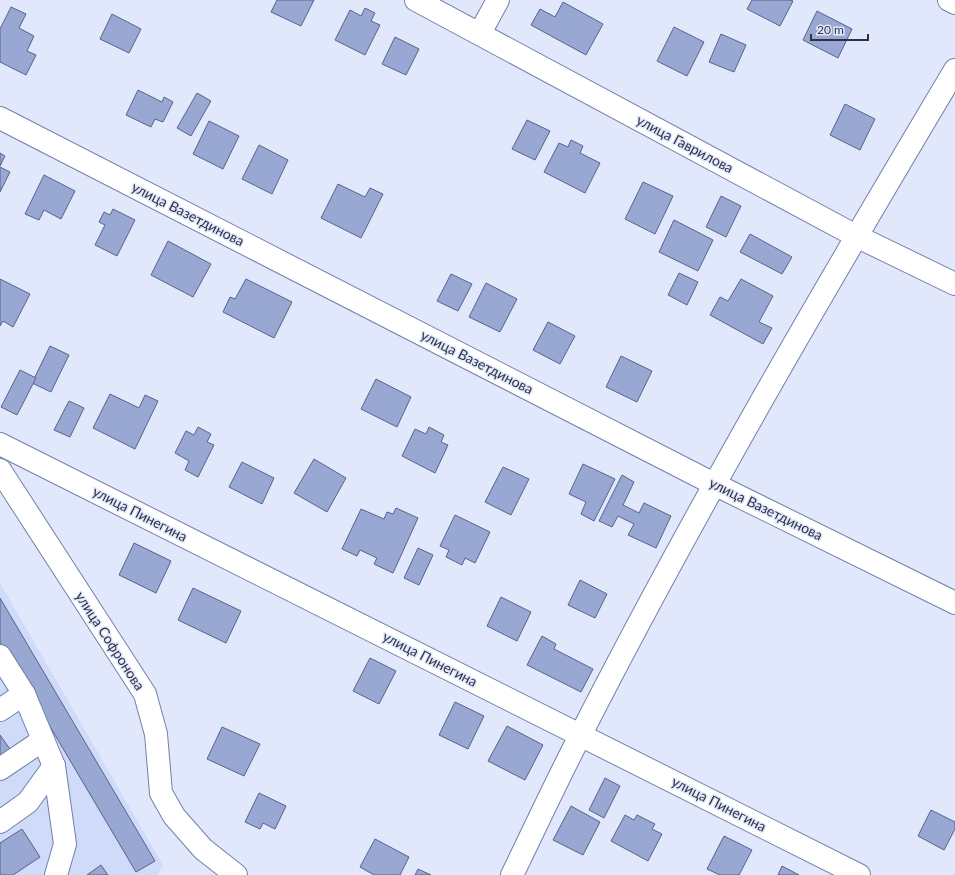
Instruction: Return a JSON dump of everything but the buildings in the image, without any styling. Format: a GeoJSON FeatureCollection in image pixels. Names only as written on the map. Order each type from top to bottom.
{"type":"FeatureCollection","features":[{"type":"Feature","properties":{"kind":"street","name":"улица Гаврилова"},"geometry":{"type":"LineString","coordinates":[[416,0],[856,236],[955,284]]}},
{"type":"Feature","properties":{"kind":"street"},"geometry":{"type":"LineString","coordinates":[[480,33],[498,0]]}},
{"type":"Feature","properties":{"kind":"street"},"geometry":{"type":"LineString","coordinates":[[949,0],[955,3]]}},
{"type":"Feature","properties":{"kind":"street"},"geometry":{"type":"LineString","coordinates":[[512,875],[580,734],[714,484],[856,236],[955,70]]}},
{"type":"Feature","properties":{"kind":"street","name":"улица Вазетдинова"},"geometry":{"type":"LineString","coordinates":[[0,118],[714,484],[955,603]]}},
{"type":"Feature","properties":{"kind":"street","name":"улица Пинегина"},"geometry":{"type":"LineString","coordinates":[[0,444],[859,875]]}},
{"type":"Feature","properties":{"kind":"street","name":"улица Софронова"},"geometry":{"type":"LineString","coordinates":[[0,470],[145,694],[156,734],[161,793],[171,810],[203,849],[236,875]]}},
{"type":"Feature","properties":{"kind":"street"},"geometry":{"type":"LineString","coordinates":[[0,656],[24,694],[54,766],[65,844],[56,875]]}},
{"type":"Feature","properties":{"kind":"street"},"geometry":{"type":"LineString","coordinates":[[0,710],[24,694]]}},
{"type":"Feature","properties":{"kind":"street"},"geometry":{"type":"LineString","coordinates":[[0,769],[44,740]]}},
{"type":"Feature","properties":{"kind":"street"},"geometry":{"type":"LineString","coordinates":[[0,822],[28,802],[54,766]]}},
{"type":"Feature","properties":{"kind":"shaded area"},"geometry":{"type":"Polygon","coordinates":[[[0,583],[163,865],[158,875],[0,875],[0,583]]]}}]}
